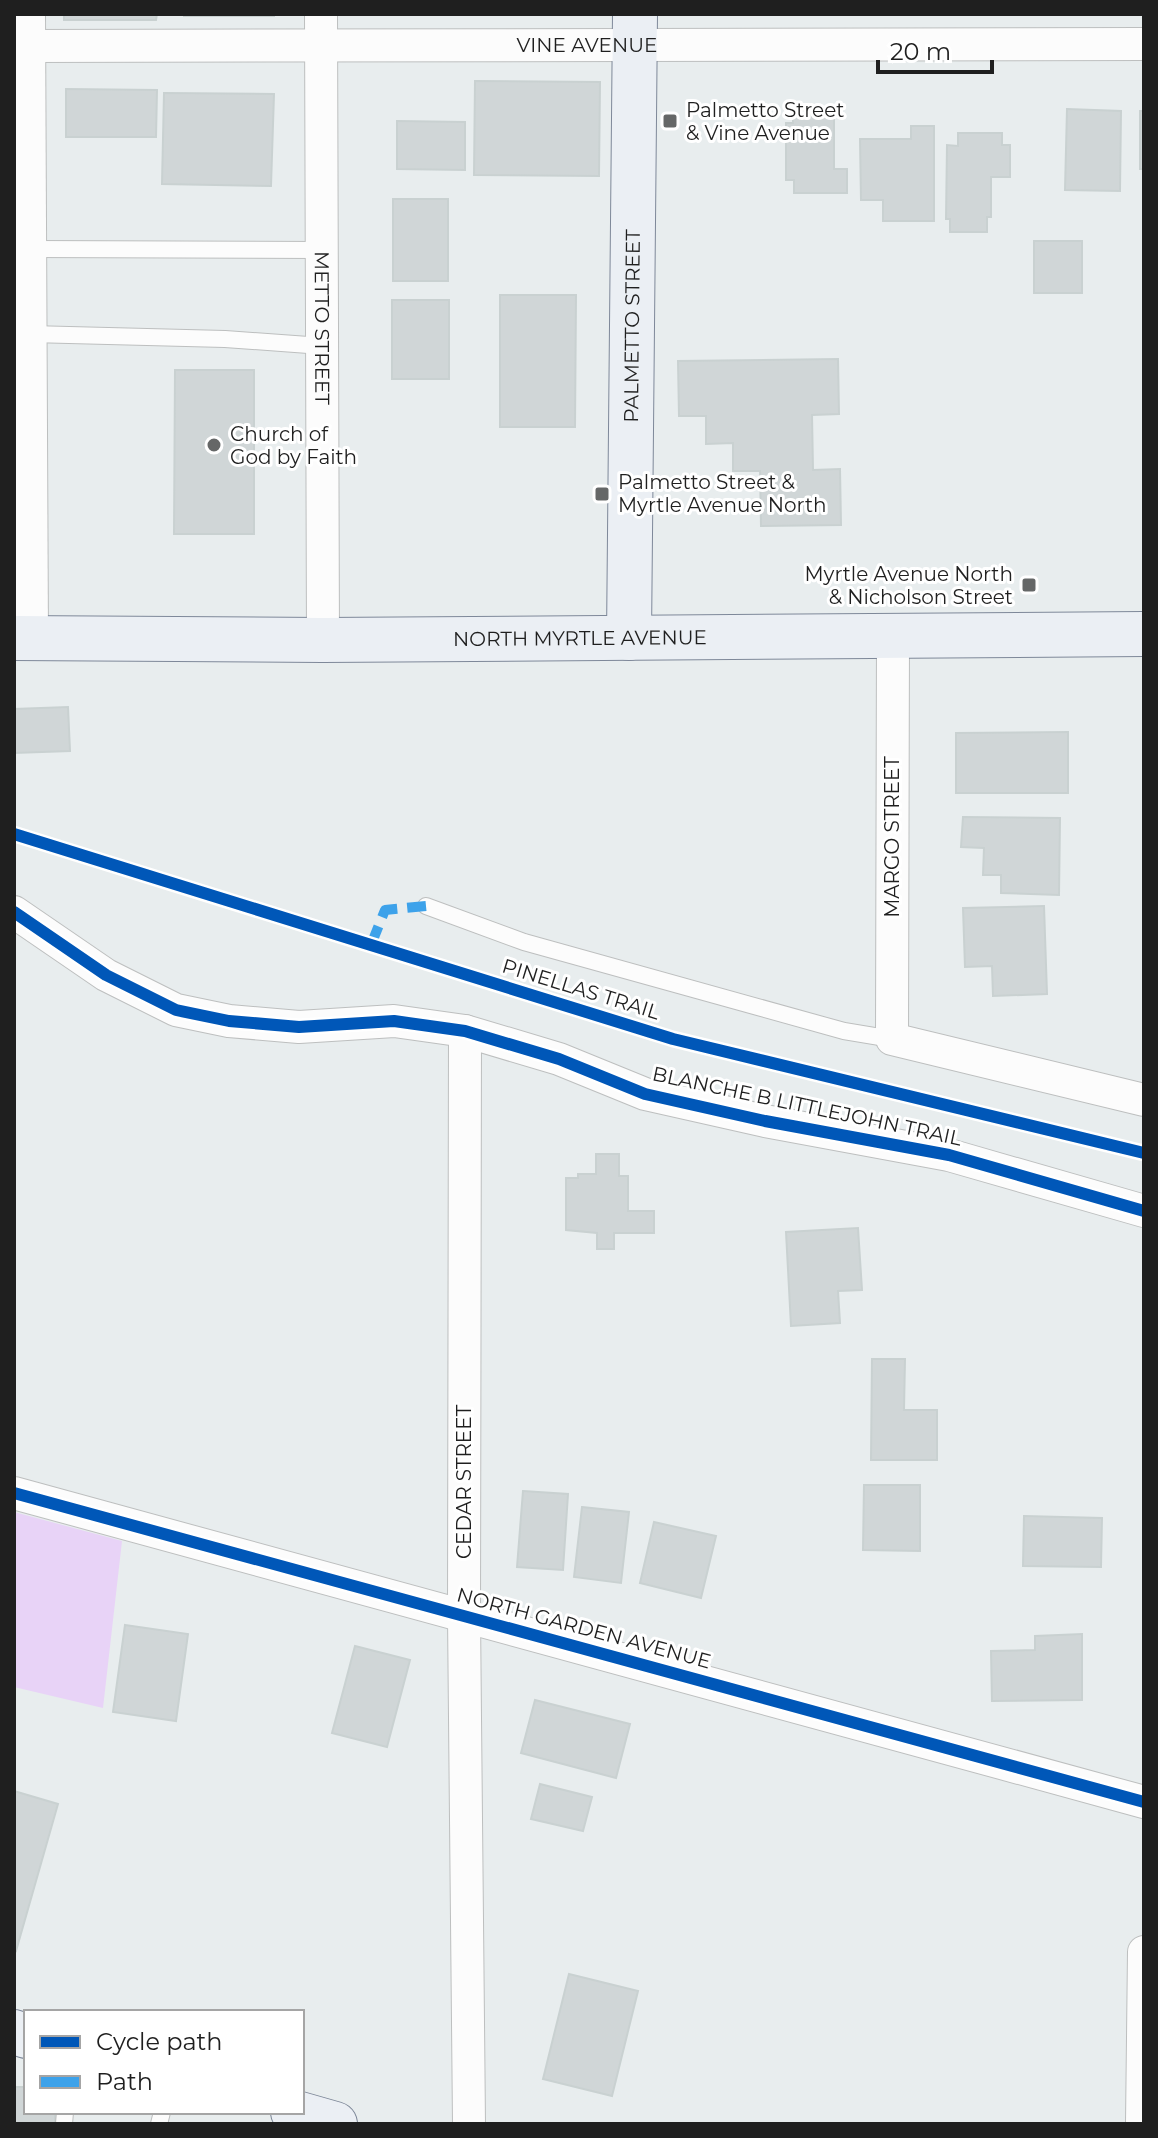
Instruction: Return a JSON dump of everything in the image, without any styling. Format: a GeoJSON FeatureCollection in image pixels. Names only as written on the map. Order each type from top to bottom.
{"type":"FeatureCollection","features":[{"type":"Feature","properties":{"kind":"main road","name":"PALMETTO STREET"},"geometry":{"type":"LineString","coordinates":[[629,638],[635,29]]}},
{"type":"Feature","properties":{"kind":"main road","name":"NORTH MYRTLE AVENUE"},"geometry":{"type":"LineString","coordinates":[[23,638],[323,640],[1144,634]]}},
{"type":"Feature","properties":{"kind":"main road"},"geometry":{"type":"LineString","coordinates":[[300,2114],[335,2124]]}},
{"type":"Feature","properties":{"kind":"street"},"geometry":{"type":"LineString","coordinates":[[23,638],[30,334],[29,14]]}},
{"type":"Feature","properties":{"kind":"street","name":"VINE AVENUE"},"geometry":{"type":"LineString","coordinates":[[29,46],[321,29],[635,29],[1144,44]]}},
{"type":"Feature","properties":{"kind":"street","name":"METTO STREET"},"geometry":{"type":"LineString","coordinates":[[321,29],[323,640]]}},
{"type":"Feature","properties":{"kind":"street","name":"MARGO STREET"},"geometry":{"type":"LineString","coordinates":[[892,1039],[893,636]]}},
{"type":"Feature","properties":{"kind":"street","name":"BLANCHE B LITTLEJOHN TRAIL"},"geometry":{"type":"LineString","coordinates":[[14,912],[106,975],[176,1010],[229,1021],[299,1027],[394,1021],[465,1031],[559,1059],[645,1094],[765,1121],[949,1155],[1144,1211]]}},
{"type":"Feature","properties":{"kind":"street","name":"CEDAR STREET"},"geometry":{"type":"LineString","coordinates":[[465,1031],[464,1616],[469,2124]]}},
{"type":"Feature","properties":{"kind":"street"},"geometry":{"type":"LineString","coordinates":[[892,1039],[1144,1100]]}},
{"type":"Feature","properties":{"kind":"street","name":"NORTH GARDEN AVENUE"},"geometry":{"type":"LineString","coordinates":[[14,1493],[1144,1802]]}},
{"type":"Feature","properties":{"kind":"street"},"geometry":{"type":"LineString","coordinates":[[1142,2124],[1144,1952]]}},
{"type":"Feature","properties":{"kind":"lane"},"geometry":{"type":"LineString","coordinates":[[30,249],[322,250]]}},
{"type":"Feature","properties":{"kind":"lane"},"geometry":{"type":"LineString","coordinates":[[30,334],[225,339],[322,346]]}},
{"type":"Feature","properties":{"kind":"lane"},"geometry":{"type":"LineString","coordinates":[[426,906],[524,942],[844,1031],[892,1039]]}},
{"type":"Feature","properties":{"kind":"shaded area"},"geometry":{"type":"Polygon","coordinates":[[[14,1512],[122,1541],[103,1708],[14,1687],[14,1512]]]}},
{"type":"Feature","properties":{"kind":"building"},"geometry":{"type":"Polygon","coordinates":[[[64,14],[157,14],[156,20],[64,20],[64,14]]]}},
{"type":"Feature","properties":{"kind":"building"},"geometry":{"type":"Polygon","coordinates":[[[274,14],[274,16],[184,16],[274,14]]]}},
{"type":"Feature","properties":{"kind":"building"},"geometry":{"type":"Polygon","coordinates":[[[475,81],[600,82],[599,176],[474,175],[475,81]]]}},
{"type":"Feature","properties":{"kind":"building"},"geometry":{"type":"Polygon","coordinates":[[[66,89],[157,90],[156,137],[66,137],[66,89]]]}},
{"type":"Feature","properties":{"kind":"building"},"geometry":{"type":"Polygon","coordinates":[[[164,93],[274,94],[271,186],[162,184],[164,93]]]}},
{"type":"Feature","properties":{"kind":"building"},"geometry":{"type":"Polygon","coordinates":[[[1067,109],[1121,111],[1120,191],[1065,190],[1067,109]]]}},
{"type":"Feature","properties":{"kind":"building"},"geometry":{"type":"Polygon","coordinates":[[[793,111],[834,111],[834,169],[847,169],[847,193],[794,193],[794,180],[786,180],[786,123],[793,123],[793,111]]]}},
{"type":"Feature","properties":{"kind":"building"},"geometry":{"type":"Polygon","coordinates":[[[1140,111],[1144,111],[1144,169],[1140,169],[1140,111]]]}},
{"type":"Feature","properties":{"kind":"building"},"geometry":{"type":"Polygon","coordinates":[[[397,121],[465,122],[465,170],[397,169],[397,121]]]}},
{"type":"Feature","properties":{"kind":"building"},"geometry":{"type":"Polygon","coordinates":[[[911,126],[934,126],[934,221],[883,221],[883,200],[861,200],[860,139],[911,139],[911,126]]]}},
{"type":"Feature","properties":{"kind":"building"},"geometry":{"type":"Polygon","coordinates":[[[958,133],[1002,133],[1002,145],[1010,145],[1010,177],[991,177],[991,217],[987,217],[987,232],[950,232],[950,219],[946,219],[947,145],[958,146],[958,133]]]}},
{"type":"Feature","properties":{"kind":"building"},"geometry":{"type":"Polygon","coordinates":[[[393,199],[448,199],[448,281],[393,281],[393,199]]]}},
{"type":"Feature","properties":{"kind":"building"},"geometry":{"type":"Polygon","coordinates":[[[1034,241],[1082,241],[1082,293],[1034,293],[1034,241]]]}},
{"type":"Feature","properties":{"kind":"building"},"geometry":{"type":"Polygon","coordinates":[[[500,295],[576,295],[575,427],[500,427],[500,295]]]}},
{"type":"Feature","properties":{"kind":"building"},"geometry":{"type":"Polygon","coordinates":[[[392,300],[449,300],[449,379],[392,379],[392,300]]]}},
{"type":"Feature","properties":{"kind":"building"},"geometry":{"type":"Polygon","coordinates":[[[838,359],[839,414],[812,415],[813,470],[840,469],[841,525],[761,526],[760,471],[733,471],[733,443],[706,444],[706,416],[679,416],[678,361],[838,359]]]}},
{"type":"Feature","properties":{"kind":"building"},"geometry":{"type":"Polygon","coordinates":[[[175,370],[254,370],[254,534],[174,534],[175,370]]]}},
{"type":"Feature","properties":{"kind":"building"},"geometry":{"type":"Polygon","coordinates":[[[68,707],[70,751],[14,753],[14,709],[68,707]]]}},
{"type":"Feature","properties":{"kind":"building"},"geometry":{"type":"Polygon","coordinates":[[[1068,732],[1068,793],[956,793],[956,733],[1068,732]]]}},
{"type":"Feature","properties":{"kind":"building"},"geometry":{"type":"Polygon","coordinates":[[[963,817],[1060,818],[1059,895],[1001,893],[1001,875],[983,875],[984,848],[961,847],[963,817]]]}},
{"type":"Feature","properties":{"kind":"building"},"geometry":{"type":"Polygon","coordinates":[[[1044,906],[1047,994],[993,996],[992,966],[965,967],[963,908],[1044,906]]]}},
{"type":"Feature","properties":{"kind":"building"},"geometry":{"type":"Polygon","coordinates":[[[596,1154],[619,1154],[619,1176],[628,1176],[628,1211],[654,1211],[654,1233],[614,1233],[614,1249],[597,1249],[597,1233],[566,1230],[566,1178],[596,1174],[596,1154]]]}},
{"type":"Feature","properties":{"kind":"building"},"geometry":{"type":"Polygon","coordinates":[[[858,1228],[862,1290],[838,1291],[840,1323],[791,1326],[786,1232],[858,1228]]]}},
{"type":"Feature","properties":{"kind":"building"},"geometry":{"type":"Polygon","coordinates":[[[872,1359],[905,1359],[904,1410],[937,1410],[937,1460],[871,1460],[872,1359]]]}},
{"type":"Feature","properties":{"kind":"building"},"geometry":{"type":"Polygon","coordinates":[[[864,1485],[920,1485],[920,1551],[863,1550],[864,1485]]]}},
{"type":"Feature","properties":{"kind":"building"},"geometry":{"type":"Polygon","coordinates":[[[523,1491],[568,1494],[563,1570],[517,1567],[523,1491]]]}},
{"type":"Feature","properties":{"kind":"building"},"geometry":{"type":"Polygon","coordinates":[[[582,1507],[629,1512],[621,1583],[574,1577],[582,1507]]]}},
{"type":"Feature","properties":{"kind":"building"},"geometry":{"type":"Polygon","coordinates":[[[1024,1516],[1102,1518],[1101,1567],[1023,1566],[1024,1516]]]}},
{"type":"Feature","properties":{"kind":"building"},"geometry":{"type":"Polygon","coordinates":[[[654,1522],[716,1536],[701,1598],[640,1583],[654,1522]]]}},
{"type":"Feature","properties":{"kind":"building"},"geometry":{"type":"Polygon","coordinates":[[[125,1625],[188,1634],[176,1721],[113,1712],[125,1625]]]}},
{"type":"Feature","properties":{"kind":"building"},"geometry":{"type":"Polygon","coordinates":[[[1082,1634],[1082,1700],[992,1701],[991,1651],[1035,1650],[1035,1636],[1082,1634]]]}},
{"type":"Feature","properties":{"kind":"building"},"geometry":{"type":"Polygon","coordinates":[[[355,1646],[410,1660],[387,1747],[332,1733],[355,1646]]]}},
{"type":"Feature","properties":{"kind":"building"},"geometry":{"type":"Polygon","coordinates":[[[535,1700],[630,1724],[616,1778],[521,1753],[535,1700]]]}},
{"type":"Feature","properties":{"kind":"building"},"geometry":{"type":"Polygon","coordinates":[[[540,1784],[592,1797],[583,1831],[531,1819],[540,1784]]]}},
{"type":"Feature","properties":{"kind":"building"},"geometry":{"type":"Polygon","coordinates":[[[14,1791],[58,1804],[16,1951],[14,1950],[14,1791]]]}},
{"type":"Feature","properties":{"kind":"building"},"geometry":{"type":"Polygon","coordinates":[[[569,1974],[638,1991],[612,2096],[543,2079],[569,1974]]]}},
{"type":"Feature","properties":{"kind":"building"},"geometry":{"type":"Polygon","coordinates":[[[14,2087],[24,2087],[24,2114],[55,2114],[55,2124],[14,2124],[14,2087]]]}},
{"type":"Feature","properties":{"kind":"marked path"},"geometry":{"type":"LineString","coordinates":[[371,945],[385,910],[426,906]]}},
{"type":"Feature","properties":{"kind":"cycle path","name":"PINELLAS TRAIL"},"geometry":{"type":"LineString","coordinates":[[14,834],[673,1039],[1144,1153]]}},
{"type":"Feature","properties":{"kind":"cycle path"},"geometry":{"type":"LineString","coordinates":[[14,912],[106,975],[176,1010],[229,1021],[299,1027],[394,1021],[465,1031],[559,1059],[645,1094],[765,1121],[949,1155],[1144,1211]]}},
{"type":"Feature","properties":{"kind":"cycle path"},"geometry":{"type":"LineString","coordinates":[[14,1493],[1144,1802]]}},
{"type":"Feature","properties":{"kind":"place","name":"Palmetto Street & Vine Avenue"},"geometry":{"type":"Point","coordinates":[670,121]}},
{"type":"Feature","properties":{"kind":"place","name":"Church of God by Faith"},"geometry":{"type":"Point","coordinates":[214,445]}},
{"type":"Feature","properties":{"kind":"place","name":"Palmetto Street & Myrtle Avenue North"},"geometry":{"type":"Point","coordinates":[602,494]}},
{"type":"Feature","properties":{"kind":"place","name":"Myrtle Avenue North & Nicholson Street"},"geometry":{"type":"Point","coordinates":[1029,585]}}]}
